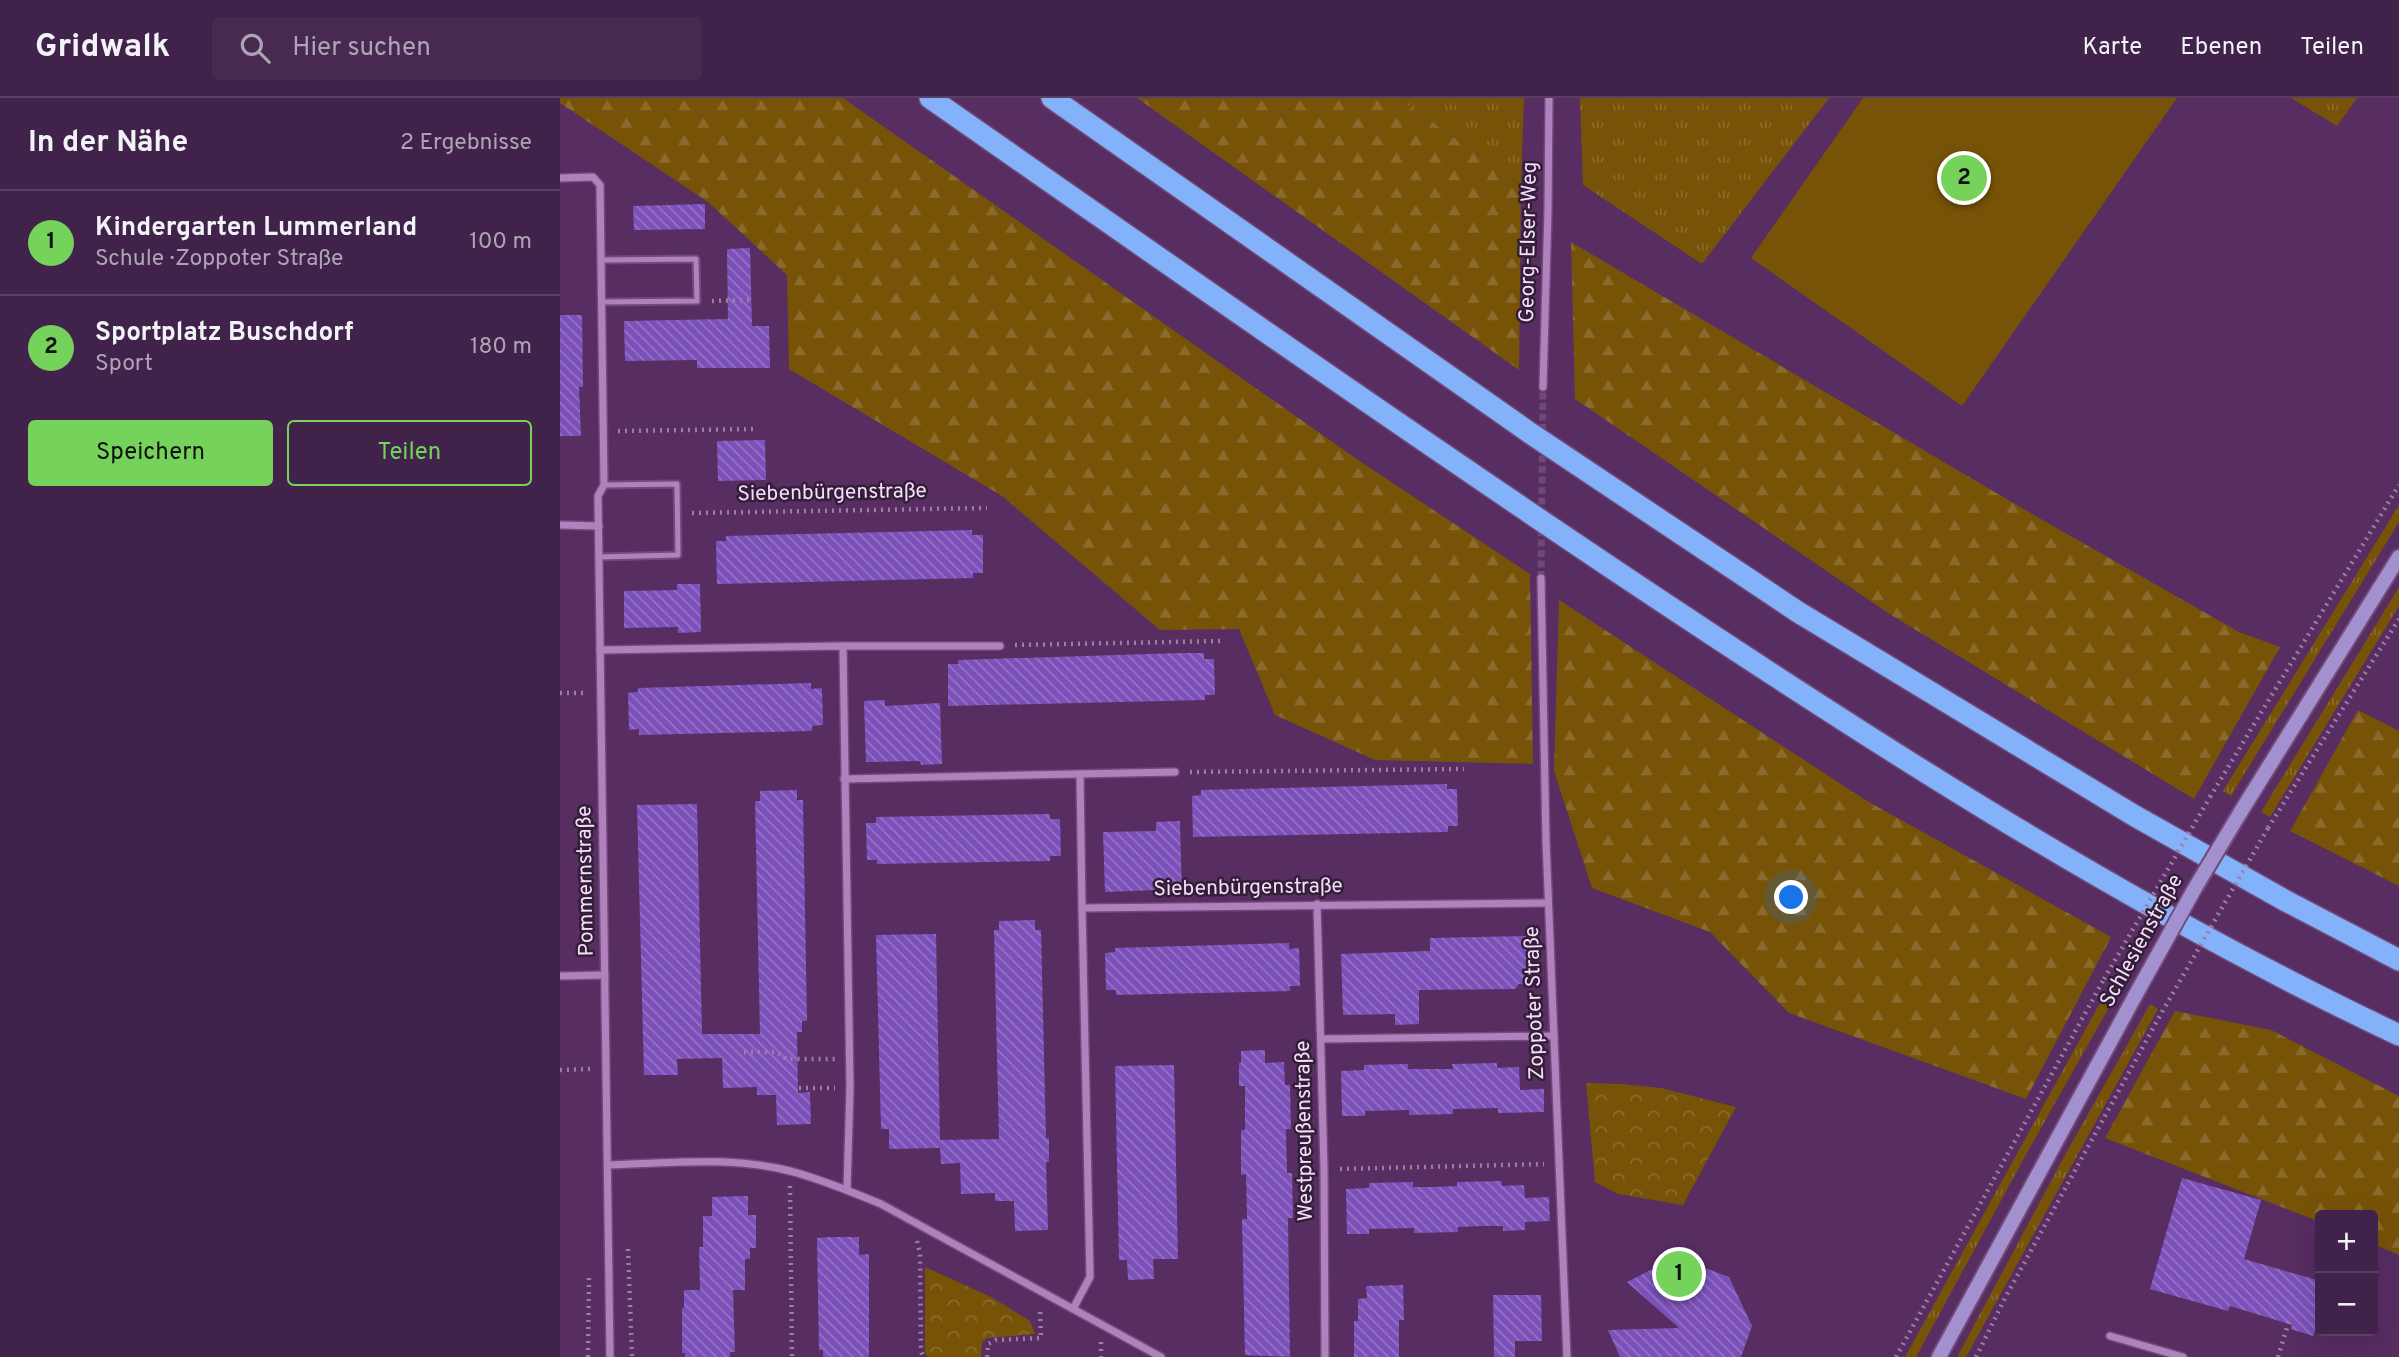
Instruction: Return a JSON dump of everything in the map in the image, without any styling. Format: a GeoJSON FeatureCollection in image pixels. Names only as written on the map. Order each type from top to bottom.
{"type":"FeatureCollection","features":[{"type":"Feature","properties":{"kind":"highway"},"geometry":{"type":"LineString","coordinates":[[930,98],[1370,406],[1747,659],[1918,768],[2093,874],[2253,962],[2399,1035]]}},
{"type":"Feature","properties":{"kind":"highway"},"geometry":{"type":"LineString","coordinates":[[1052,98],[1530,433],[1798,612],[2135,816],[2286,901],[2399,960]]}},
{"type":"Feature","properties":{"kind":"street","name":"Georg-Elser-Weg"},"geometry":{"type":"LineString","coordinates":[[1543,387],[1549,98]]}},
{"type":"Feature","properties":{"kind":"street","name":"Pommernstraße"},"geometry":{"type":"LineString","coordinates":[[560,178],[593,177],[600,185],[604,485],[598,496],[610,1357]]}},
{"type":"Feature","properties":{"kind":"street"},"geometry":{"type":"LineString","coordinates":[[560,525],[599,526]]}},
{"type":"Feature","properties":{"kind":"street","name":"Schlesienstraße"},"geometry":{"type":"LineString","coordinates":[[1939,1357],[2194,888],[2399,556]]}},
{"type":"Feature","properties":{"kind":"street","name":"Zoppoter Straße"},"geometry":{"type":"LineString","coordinates":[[1541,578],[1548,904],[1567,1357]]}},
{"type":"Feature","properties":{"kind":"street"},"geometry":{"type":"LineString","coordinates":[[844,646],[850,1059],[847,1190]]}},
{"type":"Feature","properties":{"kind":"street"},"geometry":{"type":"LineString","coordinates":[[600,650],[1000,646]]}},
{"type":"Feature","properties":{"kind":"street"},"geometry":{"type":"LineString","coordinates":[[844,779],[1175,772]]}},
{"type":"Feature","properties":{"kind":"street"},"geometry":{"type":"LineString","coordinates":[[1073,1309],[1090,1277],[1080,774]]}},
{"type":"Feature","properties":{"kind":"street","name":"Westpreußenstraße"},"geometry":{"type":"LineString","coordinates":[[1317,904],[1324,1170],[1325,1357]]}},
{"type":"Feature","properties":{"kind":"street","name":"Siebenbürgenstraße"},"geometry":{"type":"LineString","coordinates":[[1082,908],[1548,904]]}},
{"type":"Feature","properties":{"kind":"street"},"geometry":{"type":"LineString","coordinates":[[560,976],[605,975]]}},
{"type":"Feature","properties":{"kind":"street"},"geometry":{"type":"LineString","coordinates":[[1321,1039],[1554,1036]]}},
{"type":"Feature","properties":{"kind":"street"},"geometry":{"type":"LineString","coordinates":[[608,1164],[704,1161],[750,1164],[790,1171],[847,1190],[881,1204],[1161,1357]]}},
{"type":"Feature","properties":{"kind":"street"},"geometry":{"type":"LineString","coordinates":[[2110,1336],[2183,1357]]}},
{"type":"Feature","properties":{"kind":"lane"},"geometry":{"type":"LineString","coordinates":[[601,260],[696,259],[697,301],[602,302]]}},
{"type":"Feature","properties":{"kind":"lane"},"geometry":{"type":"LineString","coordinates":[[599,557],[678,555],[677,484],[604,485]]}},
{"type":"Feature","properties":{"kind":"path"},"geometry":{"type":"LineString","coordinates":[[697,301],[752,300]]}},
{"type":"Feature","properties":{"kind":"path"},"geometry":{"type":"LineString","coordinates":[[604,431],[755,429]]}},
{"type":"Feature","properties":{"kind":"path"},"geometry":{"type":"LineString","coordinates":[[1896,1357],[2104,979],[2210,797],[2399,485]]}},
{"type":"Feature","properties":{"kind":"path","name":"Siebenbürgenstraße"},"geometry":{"type":"LineString","coordinates":[[678,513],[987,508]]}},
{"type":"Feature","properties":{"kind":"path"},"geometry":{"type":"LineString","coordinates":[[1976,1357],[2005,1298],[2162,1012],[2268,828],[2399,619]]}},
{"type":"Feature","properties":{"kind":"path"},"geometry":{"type":"LineString","coordinates":[[1000,646],[1221,641]]}},
{"type":"Feature","properties":{"kind":"path"},"geometry":{"type":"LineString","coordinates":[[560,693],[601,693]]}},
{"type":"Feature","properties":{"kind":"path"},"geometry":{"type":"LineString","coordinates":[[1175,772],[1465,768]]}},
{"type":"Feature","properties":{"kind":"path"},"geometry":{"type":"LineString","coordinates":[[744,1052],[777,1052],[786,1059],[850,1059]]}},
{"type":"Feature","properties":{"kind":"path"},"geometry":{"type":"LineString","coordinates":[[560,1070],[606,1069]]}},
{"type":"Feature","properties":{"kind":"path"},"geometry":{"type":"LineString","coordinates":[[799,1088],[850,1087]]}},
{"type":"Feature","properties":{"kind":"path"},"geometry":{"type":"LineString","coordinates":[[1324,1170],[1559,1164]]}},
{"type":"Feature","properties":{"kind":"path"},"geometry":{"type":"LineString","coordinates":[[789,1203],[792,1357]]}},
{"type":"Feature","properties":{"kind":"path"},"geometry":{"type":"LineString","coordinates":[[914,1223],[920,1253],[920,1351],[923,1357]]}},
{"type":"Feature","properties":{"kind":"path"},"geometry":{"type":"LineString","coordinates":[[588,1357],[590,1269]]}},
{"type":"Feature","properties":{"kind":"path"},"geometry":{"type":"LineString","coordinates":[[986,1357],[988,1344],[996,1340],[1041,1338],[1040,1291]]}},
{"type":"Feature","properties":{"kind":"path"},"geometry":{"type":"LineString","coordinates":[[2278,1357],[2289,1321]]}},
{"type":"Feature","properties":{"kind":"green space"},"geometry":{"type":"Polygon","coordinates":[[[560,98],[843,98],[1361,462],[1530,574],[1533,764],[1375,760],[1275,715],[1239,629],[1160,630],[1002,496],[789,369],[787,275],[708,202],[560,103],[560,98]]]}},
{"type":"Feature","properties":{"kind":"green space"},"geometry":{"type":"Polygon","coordinates":[[[1137,98],[1398,98],[1521,185],[1519,370],[1137,98]]]}},
{"type":"Feature","properties":{"kind":"green space"},"geometry":{"type":"Polygon","coordinates":[[[1398,98],[1524,98],[1521,185],[1398,98]]]}},
{"type":"Feature","properties":{"kind":"green space"},"geometry":{"type":"Polygon","coordinates":[[[1580,98],[1829,98],[1702,264],[1583,185],[1580,98]]]}},
{"type":"Feature","properties":{"kind":"green space"},"geometry":{"type":"Polygon","coordinates":[[[1863,98],[2177,98],[1962,406],[1751,258],[1863,98]]]}},
{"type":"Feature","properties":{"kind":"green space"},"geometry":{"type":"Polygon","coordinates":[[[2291,98],[2357,98],[2337,126],[2291,98]]]}},
{"type":"Feature","properties":{"kind":"green space"},"geometry":{"type":"Polygon","coordinates":[[[1571,242],[2032,514],[2239,632],[2280,647],[2194,799],[1888,613],[1575,399],[1571,242]]]}},
{"type":"Feature","properties":{"kind":"green space"},"geometry":{"type":"Polygon","coordinates":[[[2399,505],[2399,522],[2231,796],[2223,791],[2399,505]]]}},
{"type":"Feature","properties":{"kind":"green space"},"geometry":{"type":"Polygon","coordinates":[[[2399,587],[2399,606],[2270,817],[2261,812],[2399,587]]]}},
{"type":"Feature","properties":{"kind":"green space"},"geometry":{"type":"Polygon","coordinates":[[[1559,600],[1867,801],[2111,937],[2026,1099],[1789,1013],[1710,932],[1592,888],[1554,771],[1559,600]]]}},
{"type":"Feature","properties":{"kind":"green space"},"geometry":{"type":"Polygon","coordinates":[[[2358,710],[2399,731],[2399,886],[2290,831],[2358,710]]]}},
{"type":"Feature","properties":{"kind":"green space"},"geometry":{"type":"Polygon","coordinates":[[[2111,983],[2120,988],[1916,1357],[1905,1357],[2111,983]]]}},
{"type":"Feature","properties":{"kind":"green space"},"geometry":{"type":"Polygon","coordinates":[[[2150,1004],[2158,1009],[1966,1357],[1957,1357],[2065,1155],[2150,1004]]]}},
{"type":"Feature","properties":{"kind":"green space"},"geometry":{"type":"Polygon","coordinates":[[[2175,1011],[2271,1030],[2399,1096],[2399,1255],[2378,1246],[2378,1210],[2315,1210],[2315,1220],[2105,1138],[2175,1011]]]}},
{"type":"Feature","properties":{"kind":"green space"},"geometry":{"type":"Polygon","coordinates":[[[1586,1083],[1661,1088],[1736,1107],[1683,1205],[1618,1194],[1595,1182],[1586,1083]]]}},
{"type":"Feature","properties":{"kind":"green space"},"geometry":{"type":"Polygon","coordinates":[[[925,1267],[991,1297],[1030,1321],[1035,1334],[987,1338],[982,1343],[981,1357],[928,1357],[925,1353],[925,1267]]]}},
{"type":"Feature","properties":{"kind":"building"},"geometry":{"type":"Polygon","coordinates":[[[705,204],[705,229],[634,230],[633,206],[705,204]]]}},
{"type":"Feature","properties":{"kind":"building"},"geometry":{"type":"Polygon","coordinates":[[[750,248],[752,326],[769,326],[770,368],[697,368],[697,360],[625,361],[624,321],[728,319],[727,249],[750,248]]]}},
{"type":"Feature","properties":{"kind":"building"},"geometry":{"type":"Polygon","coordinates":[[[560,315],[582,315],[583,387],[579,387],[581,436],[560,436],[560,315]]]}},
{"type":"Feature","properties":{"kind":"building"},"geometry":{"type":"Polygon","coordinates":[[[765,440],[766,480],[718,481],[717,441],[765,440]]]}},
{"type":"Feature","properties":{"kind":"building"},"geometry":{"type":"Polygon","coordinates":[[[972,530],[972,535],[983,535],[983,573],[973,573],[973,578],[717,584],[716,541],[726,541],[726,536],[972,530]]]}},
{"type":"Feature","properties":{"kind":"building"},"geometry":{"type":"Polygon","coordinates":[[[677,584],[700,584],[701,632],[678,633],[678,627],[624,628],[624,591],[677,590],[677,584]]]}},
{"type":"Feature","properties":{"kind":"building"},"geometry":{"type":"Polygon","coordinates":[[[1204,653],[1204,659],[1214,659],[1215,695],[1205,695],[1205,700],[948,706],[948,664],[958,664],[958,660],[1204,653]]]}},
{"type":"Feature","properties":{"kind":"building"},"geometry":{"type":"Polygon","coordinates":[[[811,683],[811,689],[822,688],[823,725],[812,726],[812,731],[639,735],[639,729],[629,730],[628,693],[638,692],[638,688],[811,683]]]}},
{"type":"Feature","properties":{"kind":"building"},"geometry":{"type":"Polygon","coordinates":[[[885,700],[885,706],[940,703],[942,764],[921,765],[920,761],[866,762],[864,701],[885,700]]]}},
{"type":"Feature","properties":{"kind":"building"},"geometry":{"type":"Polygon","coordinates":[[[1447,784],[1447,789],[1457,789],[1458,826],[1448,826],[1448,832],[1193,837],[1192,796],[1201,795],[1201,790],[1447,784]]]}},
{"type":"Feature","properties":{"kind":"building"},"geometry":{"type":"Polygon","coordinates":[[[797,790],[797,800],[803,800],[807,1021],[802,1021],[802,1032],[797,1032],[798,1093],[810,1092],[811,1124],[777,1125],[776,1095],[757,1095],[757,1087],[723,1088],[722,1058],[677,1059],[678,1075],[644,1075],[637,805],[697,804],[702,1034],[760,1034],[755,801],[760,801],[760,791],[797,790]]]}},
{"type":"Feature","properties":{"kind":"building"},"geometry":{"type":"Polygon","coordinates":[[[1050,814],[1050,819],[1060,819],[1061,856],[1050,856],[1050,861],[877,864],[877,860],[867,860],[866,823],[876,823],[876,817],[1050,814]]]}},
{"type":"Feature","properties":{"kind":"building"},"geometry":{"type":"Polygon","coordinates":[[[1180,821],[1182,895],[1158,895],[1158,890],[1105,892],[1103,832],[1156,831],[1156,822],[1180,821]]]}},
{"type":"Feature","properties":{"kind":"building"},"geometry":{"type":"Polygon","coordinates":[[[1035,920],[1035,930],[1041,930],[1046,1138],[1049,1138],[1049,1162],[1046,1162],[1048,1230],[1015,1231],[1014,1201],[995,1201],[995,1193],[961,1194],[960,1163],[941,1164],[940,1148],[889,1149],[889,1129],[881,1129],[876,935],[936,934],[940,1140],[999,1139],[994,930],[999,930],[999,921],[1035,920]]]}},
{"type":"Feature","properties":{"kind":"building"},"geometry":{"type":"Polygon","coordinates":[[[1527,936],[1528,984],[1519,984],[1515,989],[1419,990],[1419,1024],[1395,1025],[1395,1014],[1343,1015],[1341,954],[1430,951],[1430,938],[1527,936]]]}},
{"type":"Feature","properties":{"kind":"building"},"geometry":{"type":"Polygon","coordinates":[[[1289,943],[1289,949],[1299,948],[1300,986],[1290,986],[1290,991],[1116,995],[1116,990],[1106,990],[1105,953],[1115,952],[1115,948],[1289,943]]]}},
{"type":"Feature","properties":{"kind":"building"},"geometry":{"type":"Polygon","coordinates":[[[1265,1050],[1265,1063],[1284,1062],[1285,1085],[1290,1085],[1291,1129],[1286,1129],[1287,1173],[1292,1173],[1293,1218],[1288,1218],[1290,1357],[1245,1355],[1242,1219],[1247,1219],[1246,1174],[1241,1175],[1241,1130],[1245,1130],[1245,1086],[1239,1086],[1239,1063],[1241,1051],[1265,1050]]]}},
{"type":"Feature","properties":{"kind":"building"},"geometry":{"type":"Polygon","coordinates":[[[1497,1063],[1497,1068],[1519,1067],[1520,1090],[1544,1089],[1544,1112],[1498,1113],[1498,1108],[1453,1109],[1453,1114],[1409,1115],[1409,1110],[1365,1111],[1365,1116],[1342,1116],[1341,1071],[1364,1070],[1364,1065],[1408,1064],[1408,1069],[1453,1069],[1452,1064],[1497,1063]]]}},
{"type":"Feature","properties":{"kind":"building"},"geometry":{"type":"Polygon","coordinates":[[[1174,1065],[1178,1259],[1153,1259],[1154,1279],[1128,1280],[1127,1260],[1119,1260],[1115,1066],[1174,1065]]]}},
{"type":"Feature","properties":{"kind":"building"},"geometry":{"type":"Polygon","coordinates":[[[2182,1178],[2261,1200],[2244,1259],[2315,1280],[2315,1331],[2313,1336],[2291,1329],[2292,1325],[2230,1306],[2228,1311],[2150,1289],[2182,1178]]]}},
{"type":"Feature","properties":{"kind":"building"},"geometry":{"type":"Polygon","coordinates":[[[1501,1181],[1502,1186],[1524,1185],[1525,1198],[1549,1197],[1550,1221],[1525,1222],[1525,1230],[1503,1231],[1503,1226],[1482,1226],[1458,1227],[1458,1232],[1414,1233],[1414,1228],[1369,1229],[1369,1234],[1347,1234],[1346,1189],[1369,1188],[1369,1183],[1413,1182],[1413,1187],[1435,1187],[1457,1186],[1457,1182],[1501,1181]]]}},
{"type":"Feature","properties":{"kind":"building"},"geometry":{"type":"Polygon","coordinates":[[[748,1196],[748,1215],[756,1215],[756,1248],[750,1248],[750,1259],[745,1259],[745,1290],[733,1290],[735,1352],[730,1352],[730,1357],[685,1357],[685,1353],[682,1353],[684,1290],[700,1290],[699,1247],[703,1247],[703,1216],[712,1216],[712,1197],[748,1196]]]}},
{"type":"Feature","properties":{"kind":"building"},"geometry":{"type":"Polygon","coordinates":[[[859,1237],[859,1255],[869,1254],[869,1357],[823,1357],[823,1350],[819,1350],[817,1238],[859,1237]]]}},
{"type":"Feature","properties":{"kind":"building"},"geometry":{"type":"Polygon","coordinates":[[[1676,1257],[1729,1277],[1752,1326],[1741,1357],[1620,1357],[1608,1330],[1679,1328],[1627,1282],[1676,1257]]]}},
{"type":"Feature","properties":{"kind":"building"},"geometry":{"type":"Polygon","coordinates":[[[1403,1285],[1404,1320],[1399,1320],[1399,1357],[1354,1357],[1354,1321],[1358,1321],[1358,1299],[1367,1298],[1366,1286],[1403,1285]]]}},
{"type":"Feature","properties":{"kind":"building"},"geometry":{"type":"Polygon","coordinates":[[[1493,1295],[1541,1295],[1542,1341],[1515,1341],[1515,1357],[1494,1357],[1493,1295]]]}},
{"type":"Feature","properties":{"kind":"tunnel"},"geometry":{"type":"LineString","coordinates":[[1541,578],[1543,387]]}},
{"type":"Feature","properties":{"kind":"place","name":"Sportplatz Buschdorf"},"geometry":{"type":"Point","coordinates":[1964,178]}},
{"type":"Feature","properties":{"kind":"place","name":"Kindergarten Lummerland"},"geometry":{"type":"Point","coordinates":[1679,1274]}}]}
